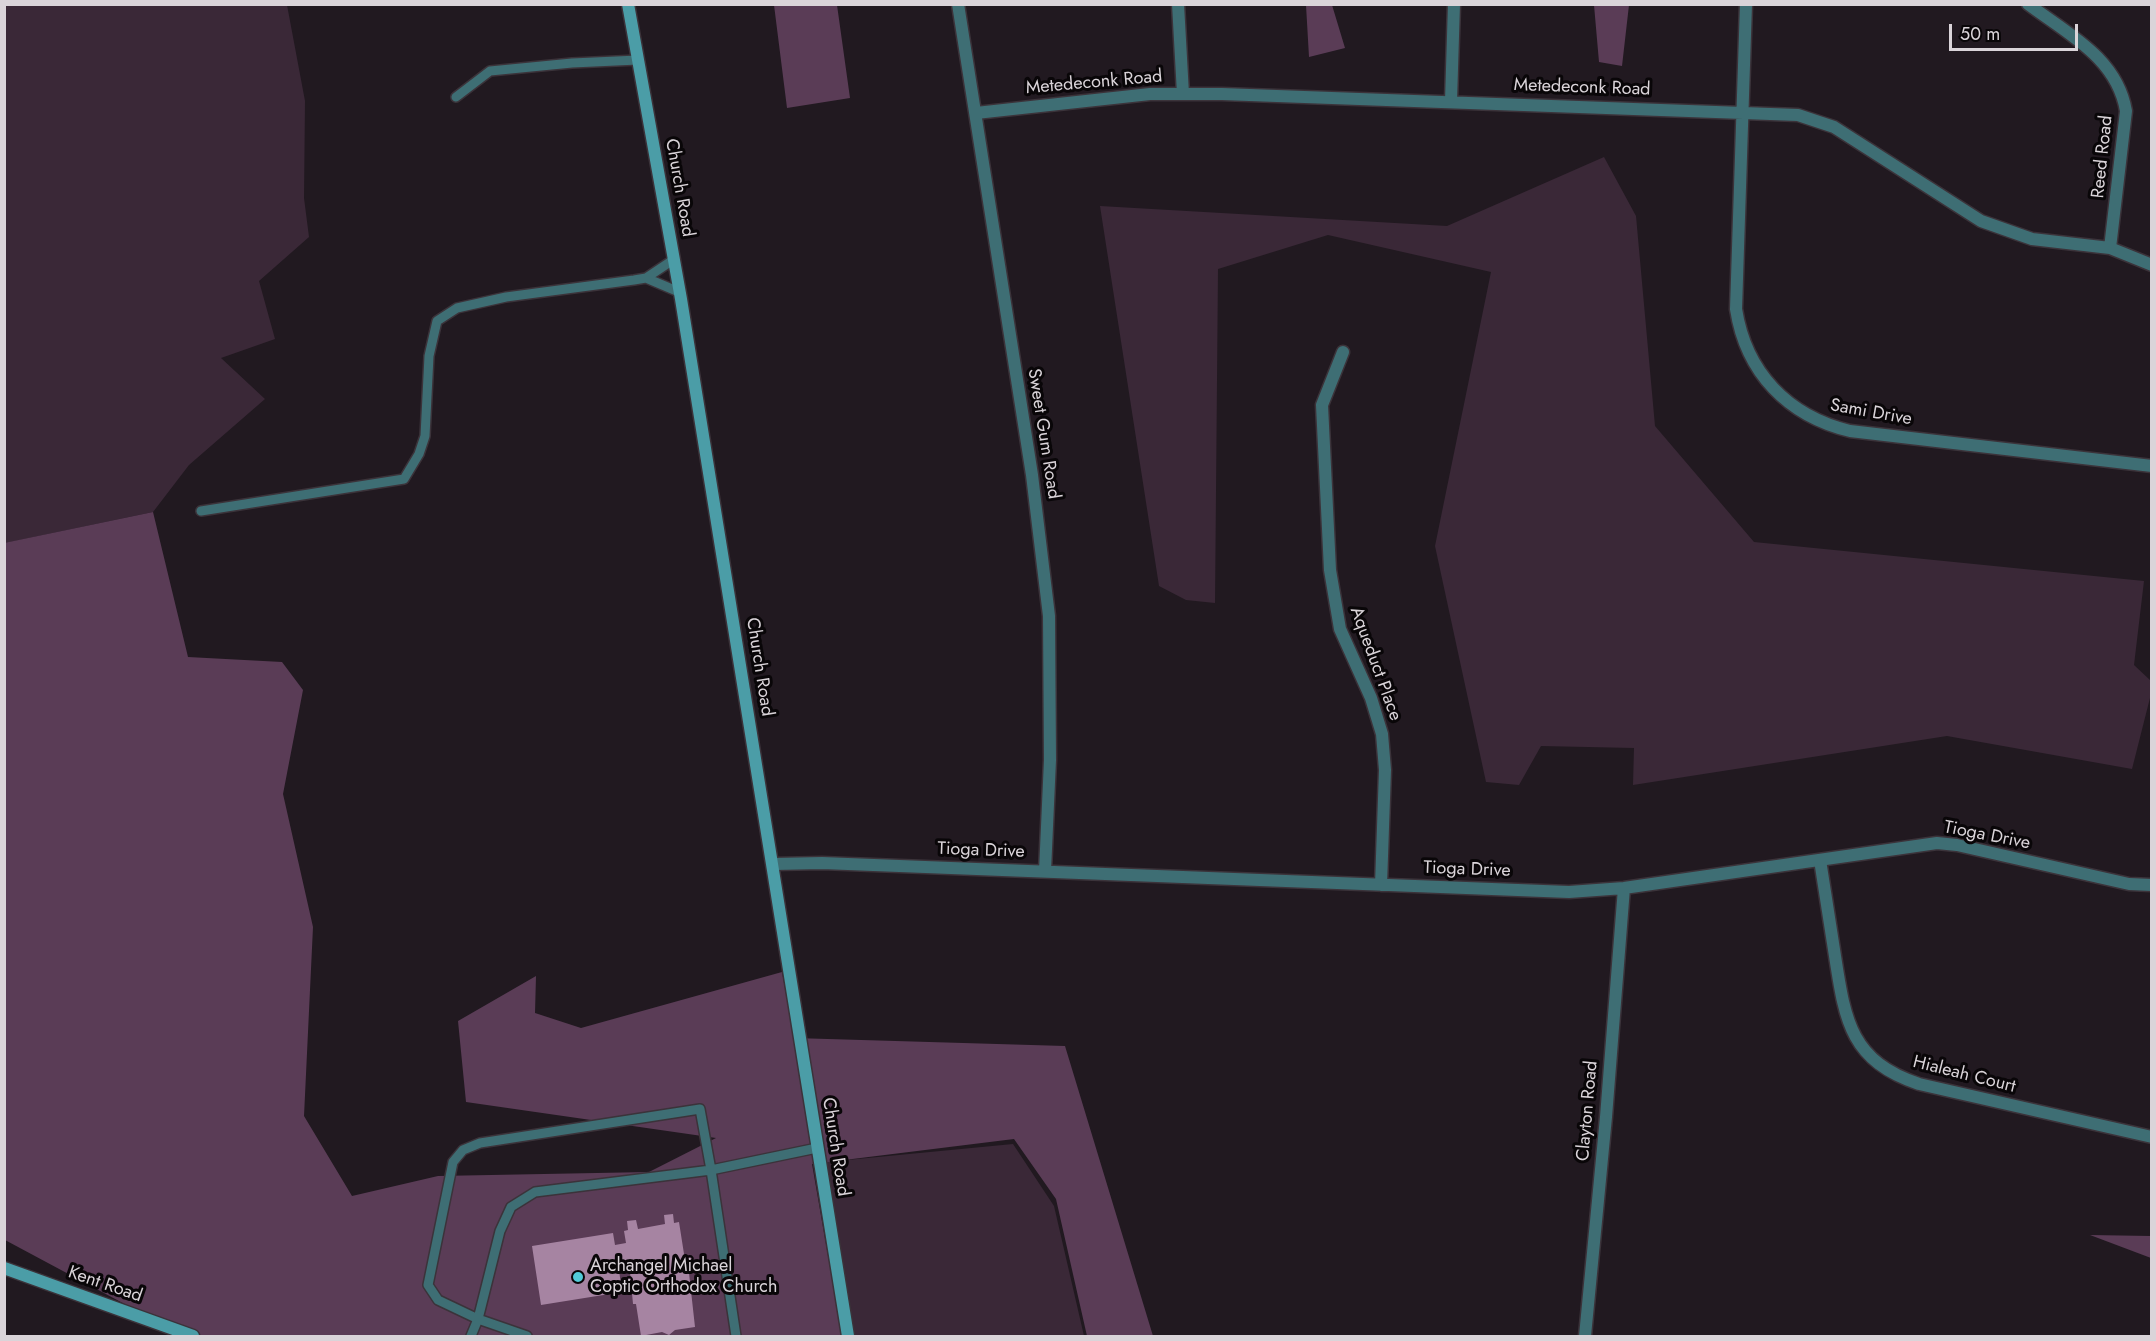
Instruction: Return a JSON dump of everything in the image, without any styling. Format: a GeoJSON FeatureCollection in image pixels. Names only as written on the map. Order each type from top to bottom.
{"type":"FeatureCollection","features":[{"type":"Feature","properties":{"kind":"street","name":"Church Road"},"geometry":{"type":"LineString","coordinates":[[628,4],[679,292],[774,864],[848,1336]]}},
{"type":"Feature","properties":{"kind":"street","name":"Sweet Gum Road"},"geometry":{"type":"LineString","coordinates":[[958,4],[1032,475],[1050,616],[1051,749],[1045,871]]}},
{"type":"Feature","properties":{"kind":"street"},"geometry":{"type":"LineString","coordinates":[[1178,4],[1183,94]]}},
{"type":"Feature","properties":{"kind":"street"},"geometry":{"type":"LineString","coordinates":[[1451,101],[1454,4]]}},
{"type":"Feature","properties":{"kind":"street"},"geometry":{"type":"LineString","coordinates":[[1742,113],[1746,4]]}},
{"type":"Feature","properties":{"kind":"street","name":"Reed Road"},"geometry":{"type":"LineString","coordinates":[[2028,4],[2102,60],[2118,82],[2124,95],[2126,111],[2110,248]]}},
{"type":"Feature","properties":{"kind":"street","name":"Metedeconk Road"},"geometry":{"type":"LineString","coordinates":[[976,113],[1149,94],[1183,94],[1451,101],[1798,115],[1834,127],[1965,212],[2003,230],[2059,244],[2110,248],[2151,265]]}},
{"type":"Feature","properties":{"kind":"street","name":"Sami Drive"},"geometry":{"type":"LineString","coordinates":[[1742,113],[1736,273],[1737,320],[1753,363],[1767,383],[1786,403],[1816,421],[1850,431],[2151,466]]}},
{"type":"Feature","properties":{"kind":"street","name":"Aqueduct Place"},"geometry":{"type":"LineString","coordinates":[[1343,352],[1322,405],[1330,570],[1340,629],[1349,654],[1371,698],[1382,734],[1385,770],[1381,885]]}},
{"type":"Feature","properties":{"kind":"street","name":"Tioga Drive"},"geometry":{"type":"LineString","coordinates":[[774,864],[822,863],[1569,892],[1624,888],[1937,843],[1958,845],[2129,884],[2151,885]]}},
{"type":"Feature","properties":{"kind":"street","name":"Hialeah Court"},"geometry":{"type":"LineString","coordinates":[[1820,860],[1844,1013],[1857,1042],[1873,1060],[1898,1077],[1919,1084],[2151,1137]]}},
{"type":"Feature","properties":{"kind":"street","name":"Clayton Road"},"geometry":{"type":"LineString","coordinates":[[1585,1336],[1607,1105],[1624,888]]}},
{"type":"Feature","properties":{"kind":"street","name":"Kent Road"},"geometry":{"type":"LineString","coordinates":[[4,1268],[187,1335]]}},
{"type":"Feature","properties":{"kind":"lane"},"geometry":{"type":"LineString","coordinates":[[456,97],[490,71],[572,63],[638,60]]}},
{"type":"Feature","properties":{"kind":"lane"},"geometry":{"type":"LineString","coordinates":[[201,511],[404,479],[419,454],[425,435],[429,356],[437,321],[442,316],[458,308],[506,297],[646,278],[673,260]]}},
{"type":"Feature","properties":{"kind":"lane"},"geometry":{"type":"LineString","coordinates":[[646,278],[679,292]]}},
{"type":"Feature","properties":{"kind":"lane"},"geometry":{"type":"LineString","coordinates":[[527,1336],[478,1319],[438,1300],[428,1285],[449,1172],[463,1150],[480,1143],[700,1109],[736,1336]]}},
{"type":"Feature","properties":{"kind":"lane"},"geometry":{"type":"LineString","coordinates":[[471,1336],[478,1319],[500,1231],[512,1207],[535,1192],[711,1170],[817,1148]]}},
{"type":"Feature","properties":{"kind":"shaded area"},"geometry":{"type":"Polygon","coordinates":[[[4,5],[287,5],[305,101],[304,198],[309,237],[259,281],[275,339],[221,358],[265,399],[189,465],[153,512],[5,543],[4,5]]]}},
{"type":"Feature","properties":{"kind":"shaded area"},"geometry":{"type":"Polygon","coordinates":[[[774,5],[837,5],[850,98],[787,108],[774,5]]]}},
{"type":"Feature","properties":{"kind":"shaded area"},"geometry":{"type":"Polygon","coordinates":[[[1306,5],[1332,5],[1345,48],[1309,57],[1306,5]]]}},
{"type":"Feature","properties":{"kind":"shaded area"},"geometry":{"type":"Polygon","coordinates":[[[1594,5],[1629,5],[1622,66],[1599,62],[1594,5]]]}},
{"type":"Feature","properties":{"kind":"shaded area"},"geometry":{"type":"Polygon","coordinates":[[[1604,157],[1636,216],[1655,426],[1754,542],[2144,581],[2134,665],[2151,681],[2151,694],[2132,769],[1947,736],[1633,785],[1634,748],[1541,746],[1519,785],[1486,782],[1435,546],[1491,272],[1328,235],[1218,269],[1215,603],[1186,600],[1159,586],[1100,206],[1447,226],[1604,157]]]}},
{"type":"Feature","properties":{"kind":"shaded area"},"geometry":{"type":"Polygon","coordinates":[[[153,512],[188,657],[282,662],[303,690],[283,794],[313,927],[304,1116],[352,1196],[438,1176],[649,1172],[716,1138],[466,1102],[458,1021],[536,976],[535,1013],[581,1028],[782,972],[794,1038],[1065,1046],[1153,1336],[1087,1336],[1056,1199],[1014,1139],[812,1164],[842,1336],[198,1336],[160,1323],[5,1240],[4,543],[153,512]]]}},
{"type":"Feature","properties":{"kind":"shaded area"},"geometry":{"type":"Polygon","coordinates":[[[1013,1144],[1054,1206],[1084,1336],[855,1336],[826,1162],[1013,1144]]]}},
{"type":"Feature","properties":{"kind":"shaded area"},"geometry":{"type":"Polygon","coordinates":[[[2090,1235],[2151,1236],[2151,1258],[2090,1235]]]}},
{"type":"Feature","properties":{"kind":"building","name":"Archangel Michael Coptic Orthodox Church"},"geometry":{"type":"Polygon","coordinates":[[[673,1214],[674,1223],[679,1222],[687,1273],[689,1273],[695,1327],[675,1330],[669,1335],[662,1332],[641,1336],[636,1304],[633,1304],[629,1261],[618,1263],[622,1292],[541,1305],[532,1246],[613,1233],[615,1245],[626,1243],[624,1231],[628,1230],[627,1221],[636,1220],[638,1229],[665,1224],[664,1215],[673,1214]]]}},
{"type":"Feature","properties":{"kind":"place","name":"Archangel Michael Coptic Orthodox Church"},"geometry":{"type":"Point","coordinates":[578,1277]}}]}
